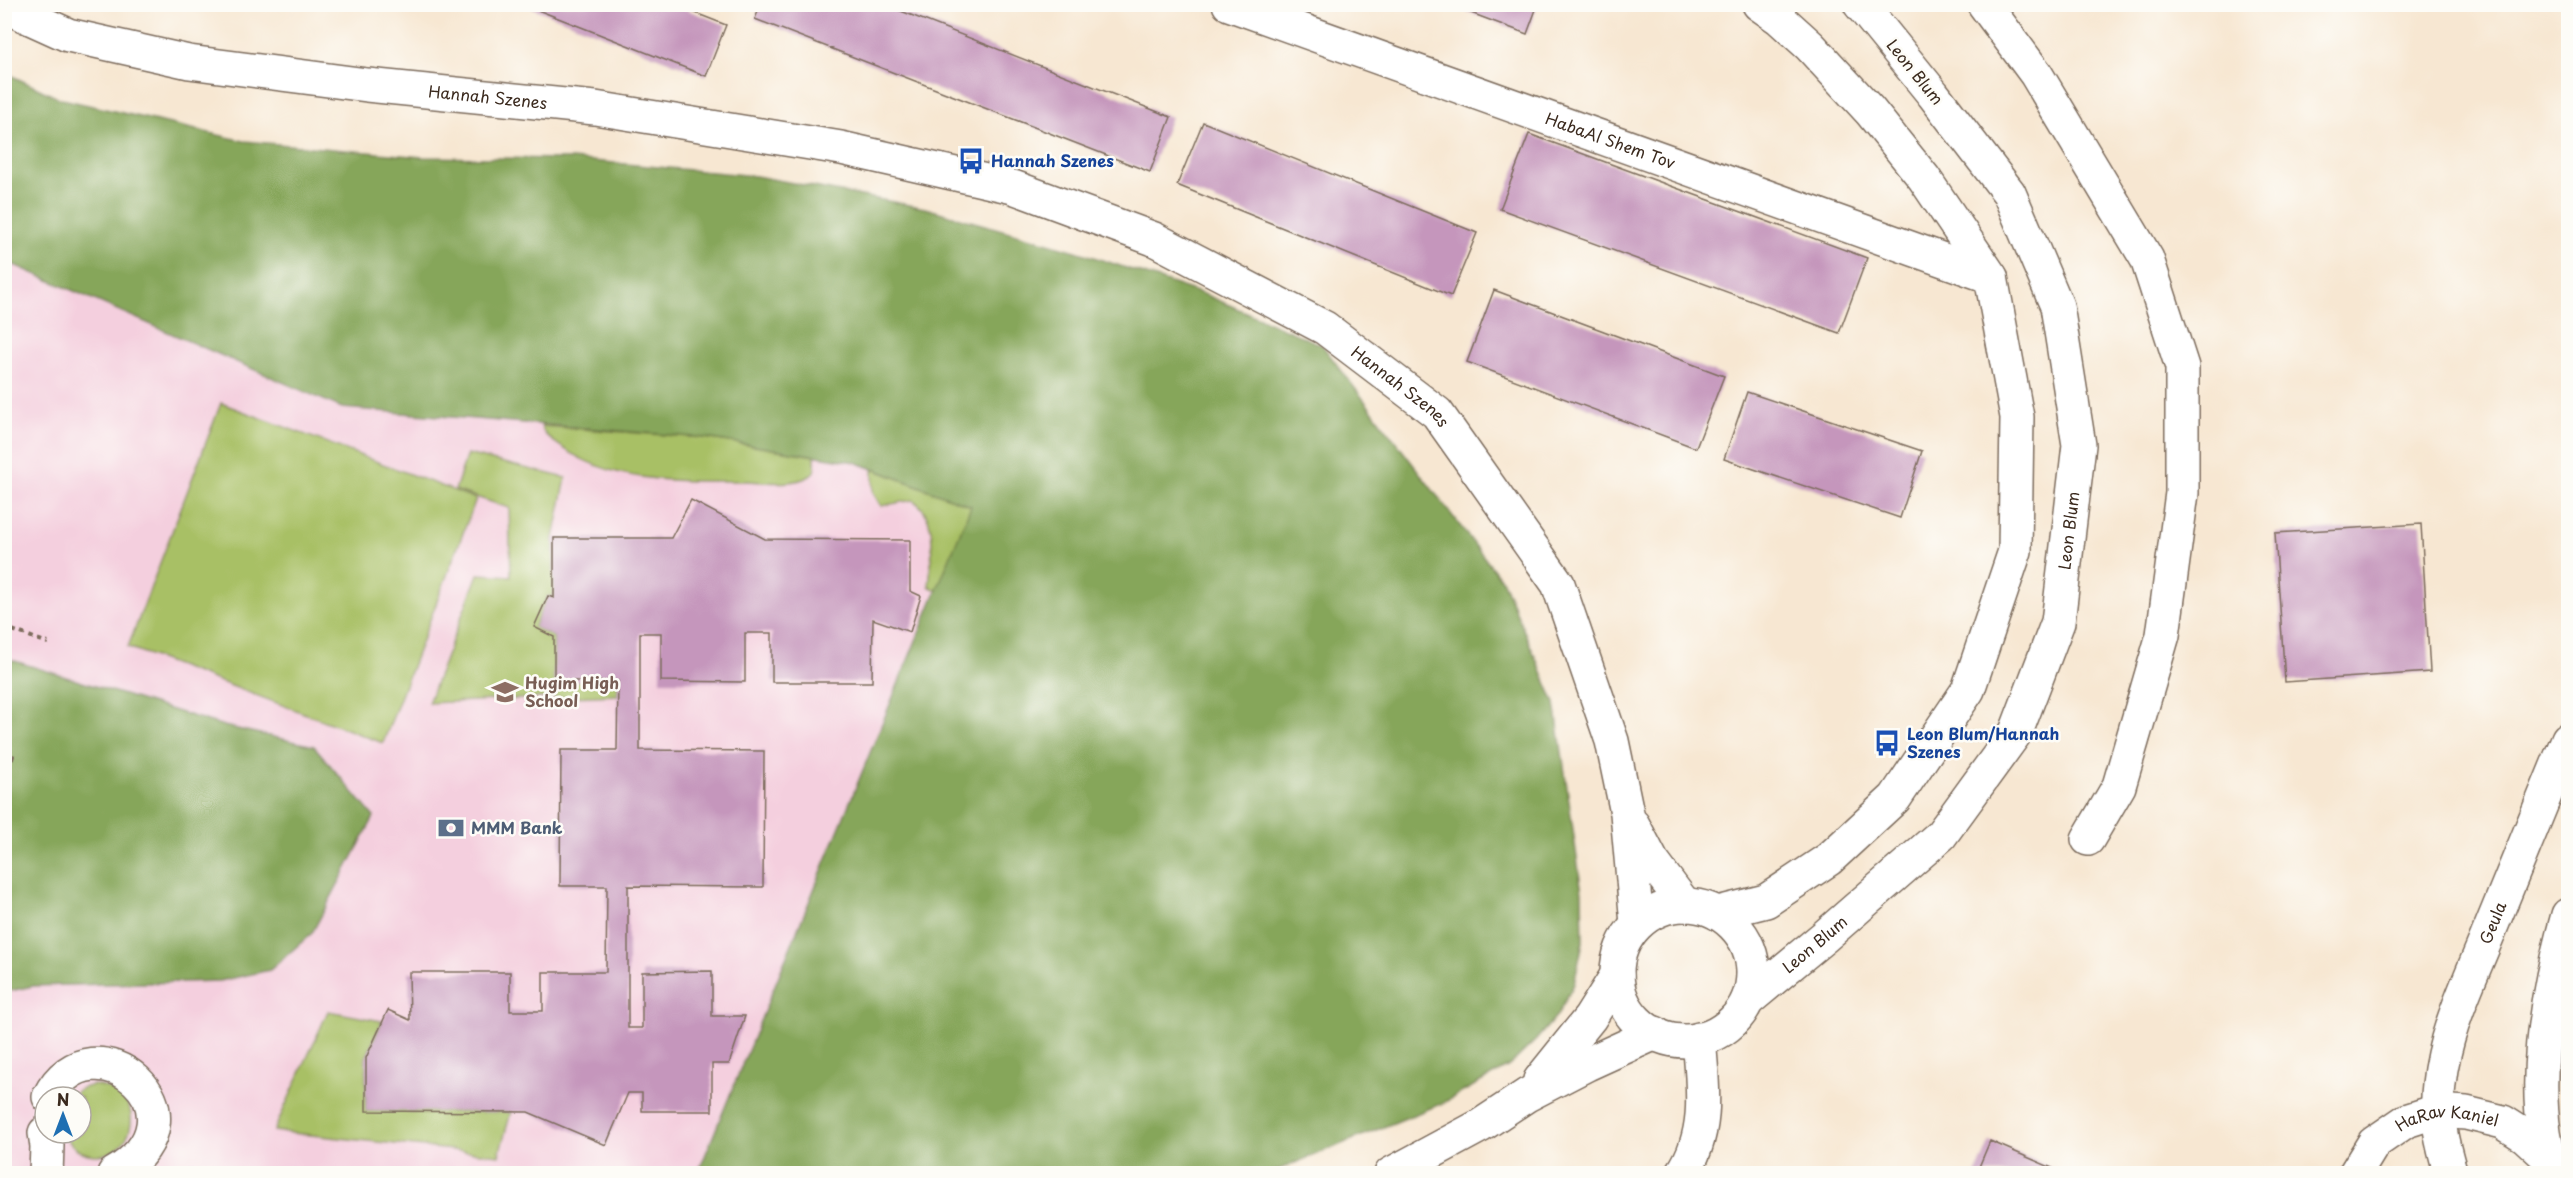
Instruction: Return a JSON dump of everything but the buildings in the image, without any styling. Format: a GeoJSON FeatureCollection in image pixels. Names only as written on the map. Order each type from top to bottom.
{"type":"FeatureCollection","features":[{"type":"Feature","properties":{"kind":"street","name":"HabaAl Shem Tov"},"geometry":{"type":"LineString","coordinates":[[1230,4],[1991,277]]}},
{"type":"Feature","properties":{"kind":"street","name":"Leon Blum"},"geometry":{"type":"LineString","coordinates":[[1748,1000],[1941,835],[2016,732],[2058,622],[2079,445],[2057,306],[2010,193],[1934,94],[1860,4]]}},
{"type":"Feature","properties":{"kind":"street"},"geometry":{"type":"LineString","coordinates":[[1984,4],[2036,74],[2147,259],[2182,367],[2182,493],[2163,635],[2118,786],[2088,839]]}},
{"type":"Feature","properties":{"kind":"street","name":"Hannah Szenes"},"geometry":{"type":"LineString","coordinates":[[4,6],[68,35],[189,62],[367,85],[595,108],[841,148],[1013,187],[1154,239],[1325,328],[1437,413],[1558,584],[1604,714],[1627,813],[1637,924]]}},
{"type":"Feature","properties":{"kind":"street"},"geometry":{"type":"LineString","coordinates":[[1718,913],[1766,901],[1829,859],[1895,798],[1968,690],[2015,551],[2017,417],[1991,277],[1924,178],[1870,111],[1777,9]]}},
{"type":"Feature","properties":{"kind":"street","name":"Geula"},"geometry":{"type":"LineString","coordinates":[[2451,1173],[2441,1138],[2437,1111],[2439,1083],[2447,1043],[2466,989],[2568,739]]}},
{"type":"Feature","properties":{"kind":"street","name":"Hannah Szenes"},"geometry":{"type":"LineString","coordinates":[[1627,813],[1652,861],[1685,905]]}},
{"type":"Feature","properties":{"kind":"street"},"geometry":{"type":"LineString","coordinates":[[1685,905],[1702,907],[1718,913],[1734,926],[1746,942],[1752,960],[1753,981],[1748,1000],[1740,1014],[1714,1034],[1684,1041],[1669,1039],[1640,1023],[1628,1009],[1620,993],[1617,975],[1619,957],[1626,940],[1637,924],[1659,910],[1685,905]]}},
{"type":"Feature","properties":{"kind":"street"},"geometry":{"type":"LineString","coordinates":[[2552,1166],[2542,1110],[2546,1017],[2553,970],[2568,915]]}},
{"type":"Feature","properties":{"kind":"street"},"geometry":{"type":"LineString","coordinates":[[1527,1095],[1576,1038],[1617,975]]}},
{"type":"Feature","properties":{"kind":"street"},"geometry":{"type":"LineString","coordinates":[[2546,1017],[2568,981]]}},
{"type":"Feature","properties":{"kind":"street"},"geometry":{"type":"LineString","coordinates":[[1391,1173],[1480,1126],[1527,1095],[1655,1033]]}},
{"type":"Feature","properties":{"kind":"street"},"geometry":{"type":"LineString","coordinates":[[1682,1173],[1692,1159],[1701,1132],[1704,1097],[1699,1039]]}},
{"type":"Feature","properties":{"kind":"street"},"geometry":{"type":"LineString","coordinates":[[58,1085],[73,1070],[100,1064],[119,1068],[142,1084],[153,1108],[152,1134],[138,1157],[114,1173]]}},
{"type":"Feature","properties":{"kind":"street","name":"HaRav Kaniel"},"geometry":{"type":"LineString","coordinates":[[2355,1173],[2374,1143],[2406,1121],[2437,1111],[2466,1113],[2503,1122],[2525,1136],[2552,1166]]}},
{"type":"Feature","properties":{"kind":"street"},"geometry":{"type":"LineString","coordinates":[[46,1173],[47,1145]]}},
{"type":"Feature","properties":{"kind":"path"},"geometry":{"type":"LineString","coordinates":[[4,627],[48,643]]}},
{"type":"Feature","properties":{"kind":"path"},"geometry":{"type":"LineString","coordinates":[[4,753],[13,756],[4,785]]}},
{"type":"Feature","properties":{"kind":"shaded area","name":"Hugim High School"},"geometry":{"type":"Polygon","coordinates":[[[4,261],[342,408],[705,438],[855,462],[972,506],[698,1173],[5,1173],[5,992],[33,986],[314,746],[224,726],[5,658],[4,261]]]}},
{"type":"Feature","properties":{"kind":"green space"},"geometry":{"type":"Polygon","coordinates":[[[4,72],[58,98],[244,141],[423,157],[571,159],[756,176],[925,208],[1076,251],[1206,295],[1322,345],[1503,582],[1555,703],[1582,893],[1583,942],[1574,984],[1558,1014],[1536,1040],[1509,1066],[1443,1103],[1270,1173],[698,1173],[971,506],[855,462],[705,438],[342,408],[5,261],[4,72]]]}},
{"type":"Feature","properties":{"kind":"green space"},"geometry":{"type":"Polygon","coordinates":[[[221,403],[476,499],[383,743],[128,647],[221,403]]]}},
{"type":"Feature","properties":{"kind":"green space"},"geometry":{"type":"Polygon","coordinates":[[[541,426],[705,438],[815,456],[815,468],[810,476],[787,482],[675,480],[628,475],[584,460],[550,439],[541,426]]]}},
{"type":"Feature","properties":{"kind":"green space"},"geometry":{"type":"Polygon","coordinates":[[[467,454],[566,478],[554,538],[554,598],[548,596],[534,627],[554,637],[554,681],[618,681],[618,695],[428,703],[478,574],[511,576],[509,508],[455,490],[467,454]]]}},
{"type":"Feature","properties":{"kind":"green space"},"geometry":{"type":"Polygon","coordinates":[[[873,469],[972,506],[937,591],[929,586],[932,539],[922,507],[913,500],[881,506],[873,493],[873,469]]]}},
{"type":"Feature","properties":{"kind":"green space"},"geometry":{"type":"Polygon","coordinates":[[[5,658],[224,726],[314,746],[374,817],[312,933],[270,970],[220,981],[33,986],[5,992],[5,658]]]}},
{"type":"Feature","properties":{"kind":"green space"},"geometry":{"type":"Polygon","coordinates":[[[328,1011],[382,1021],[366,1058],[366,1111],[511,1112],[499,1155],[274,1131],[328,1011]]]}},
{"type":"Feature","properties":{"kind":"green space"},"geometry":{"type":"Polygon","coordinates":[[[93,1085],[111,1090],[124,1099],[130,1111],[131,1125],[126,1138],[117,1148],[104,1154],[88,1154],[72,1145],[93,1145],[93,1085]]]}},
{"type":"Feature","properties":{"kind":"place","name":"Hannah Szenes"},"geometry":{"type":"Point","coordinates":[971,161]}},
{"type":"Feature","properties":{"kind":"place","name":"Hugim High School"},"geometry":{"type":"Point","coordinates":[505,692]}},
{"type":"Feature","properties":{"kind":"place","name":"Leon Blum/Hannah Szenes"},"geometry":{"type":"Point","coordinates":[1887,743]}},
{"type":"Feature","properties":{"kind":"place","name":"MMM Bank"},"geometry":{"type":"Point","coordinates":[451,828]}}]}
